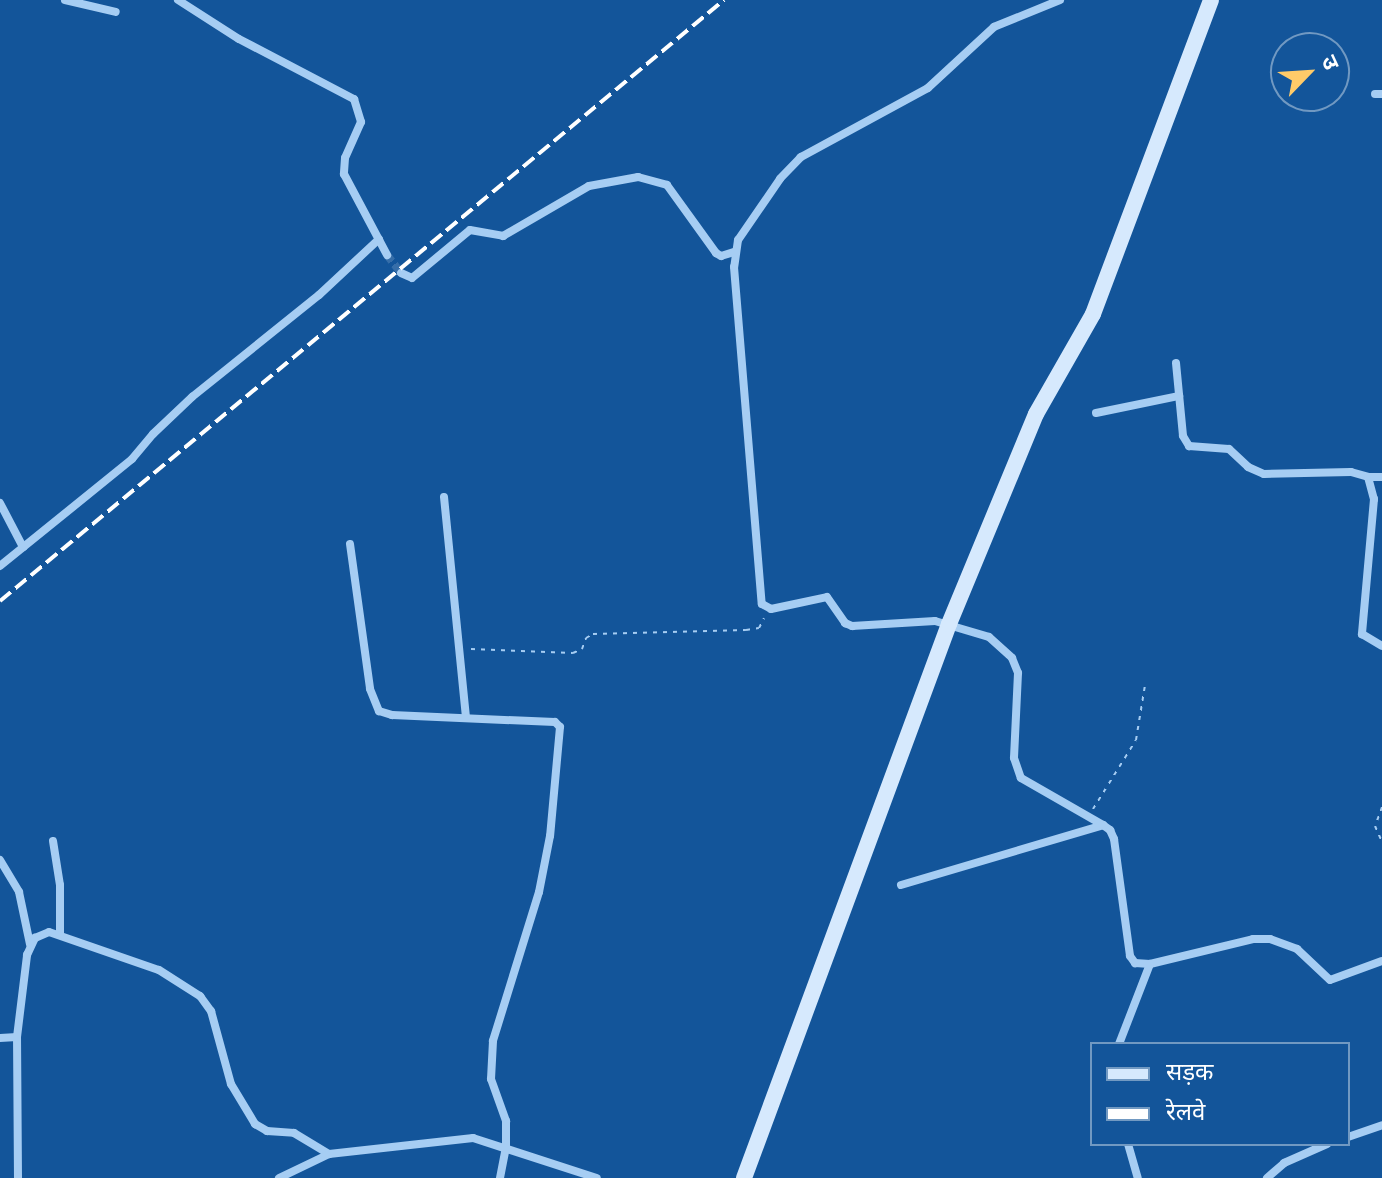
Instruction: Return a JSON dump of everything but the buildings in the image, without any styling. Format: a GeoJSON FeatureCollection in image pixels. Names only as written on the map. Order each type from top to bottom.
{"type":"FeatureCollection","features":[{"type":"Feature","properties":{"kind":"main road"},"geometry":{"type":"LineString","coordinates":[[744,1178],[949,624],[1036,414],[1093,314],[1211,0]]}},
{"type":"Feature","properties":{"kind":"street"},"geometry":{"type":"LineString","coordinates":[[65,0],[116,12]]}},
{"type":"Feature","properties":{"kind":"street"},"geometry":{"type":"LineString","coordinates":[[178,0],[239,39],[354,99],[361,122],[345,158],[344,174],[387,255]]}},
{"type":"Feature","properties":{"kind":"street"},"geometry":{"type":"LineString","coordinates":[[1060,0],[994,27],[928,88],[801,157],[774,187],[734,252],[761,598],[767,609],[827,597],[845,623],[852,626],[920,620],[949,624],[989,637],[1012,658],[1019,688],[1014,758],[1021,778],[1110,830],[1114,839],[1130,956],[1135,963],[1150,964],[1253,939],[1270,939],[1297,949],[1330,980],[1382,961]]}},
{"type":"Feature","properties":{"kind":"street"},"geometry":{"type":"LineString","coordinates":[[401,273],[412,278],[470,230],[503,236],[589,186],[638,177],[667,185],[716,253],[721,256],[734,252]]}},
{"type":"Feature","properties":{"kind":"street"},"geometry":{"type":"LineString","coordinates":[[0,566],[132,459],[192,397],[319,295],[379,239]]}},
{"type":"Feature","properties":{"kind":"street"},"geometry":{"type":"LineString","coordinates":[[1176,363],[1183,436],[1189,446],[1229,449],[1248,467],[1264,474],[1351,472],[1382,477]]}},
{"type":"Feature","properties":{"kind":"street"},"geometry":{"type":"LineString","coordinates":[[1096,413],[1179,396]]}},
{"type":"Feature","properties":{"kind":"street"},"geometry":{"type":"LineString","coordinates":[[1368,477],[1374,499],[1362,634],[1382,646]]}},
{"type":"Feature","properties":{"kind":"street"},"geometry":{"type":"LineString","coordinates":[[444,497],[466,716]]}},
{"type":"Feature","properties":{"kind":"street"},"geometry":{"type":"LineString","coordinates":[[0,503],[23,547]]}},
{"type":"Feature","properties":{"kind":"street"},"geometry":{"type":"LineString","coordinates":[[350,544],[375,705],[392,715],[555,722],[561,729],[550,836],[534,916],[493,1041],[491,1079],[505,1116],[506,1147],[500,1178]]}},
{"type":"Feature","properties":{"kind":"street"},"geometry":{"type":"LineString","coordinates":[[901,885],[1103,825]]}},
{"type":"Feature","properties":{"kind":"street"},"geometry":{"type":"LineString","coordinates":[[53,841],[61,904],[60,935]]}},
{"type":"Feature","properties":{"kind":"street"},"geometry":{"type":"LineString","coordinates":[[0,860],[19,892],[30,944],[17,1037],[18,1178]]}},
{"type":"Feature","properties":{"kind":"street"},"geometry":{"type":"LineString","coordinates":[[30,944],[44,932],[60,935],[159,970],[200,996],[211,1011],[231,1084],[255,1124],[267,1131],[294,1133],[329,1154]]}},
{"type":"Feature","properties":{"kind":"street"},"geometry":{"type":"LineString","coordinates":[[1120,1042],[1150,964]]}},
{"type":"Feature","properties":{"kind":"street"},"geometry":{"type":"LineString","coordinates":[[0,1038],[17,1037]]}},
{"type":"Feature","properties":{"kind":"street"},"geometry":{"type":"LineString","coordinates":[[1350,1136],[1382,1125]]}},
{"type":"Feature","properties":{"kind":"street"},"geometry":{"type":"LineString","coordinates":[[279,1178],[329,1154],[473,1138],[597,1178]]}},
{"type":"Feature","properties":{"kind":"street"},"geometry":{"type":"LineString","coordinates":[[1129,1146],[1138,1178]]}},
{"type":"Feature","properties":{"kind":"street"},"geometry":{"type":"LineString","coordinates":[[1267,1178],[1295,1156],[1322,1146]]}},
{"type":"Feature","properties":{"kind":"path"},"geometry":{"type":"LineString","coordinates":[[461,649],[578,652],[586,638],[598,633],[754,629],[762,624],[767,609]]}},
{"type":"Feature","properties":{"kind":"path"},"geometry":{"type":"LineString","coordinates":[[1088,817],[1136,740],[1145,685]]}},
{"type":"Feature","properties":{"kind":"path"},"geometry":{"type":"LineString","coordinates":[[1382,807],[1375,826],[1382,842]]}},
{"type":"Feature","properties":{"kind":"tunnel"},"geometry":{"type":"LineString","coordinates":[[387,255],[401,273]]}},
{"type":"Feature","properties":{"kind":"railway"},"geometry":{"type":"LineString","coordinates":[[0,601],[724,0]]}}]}
